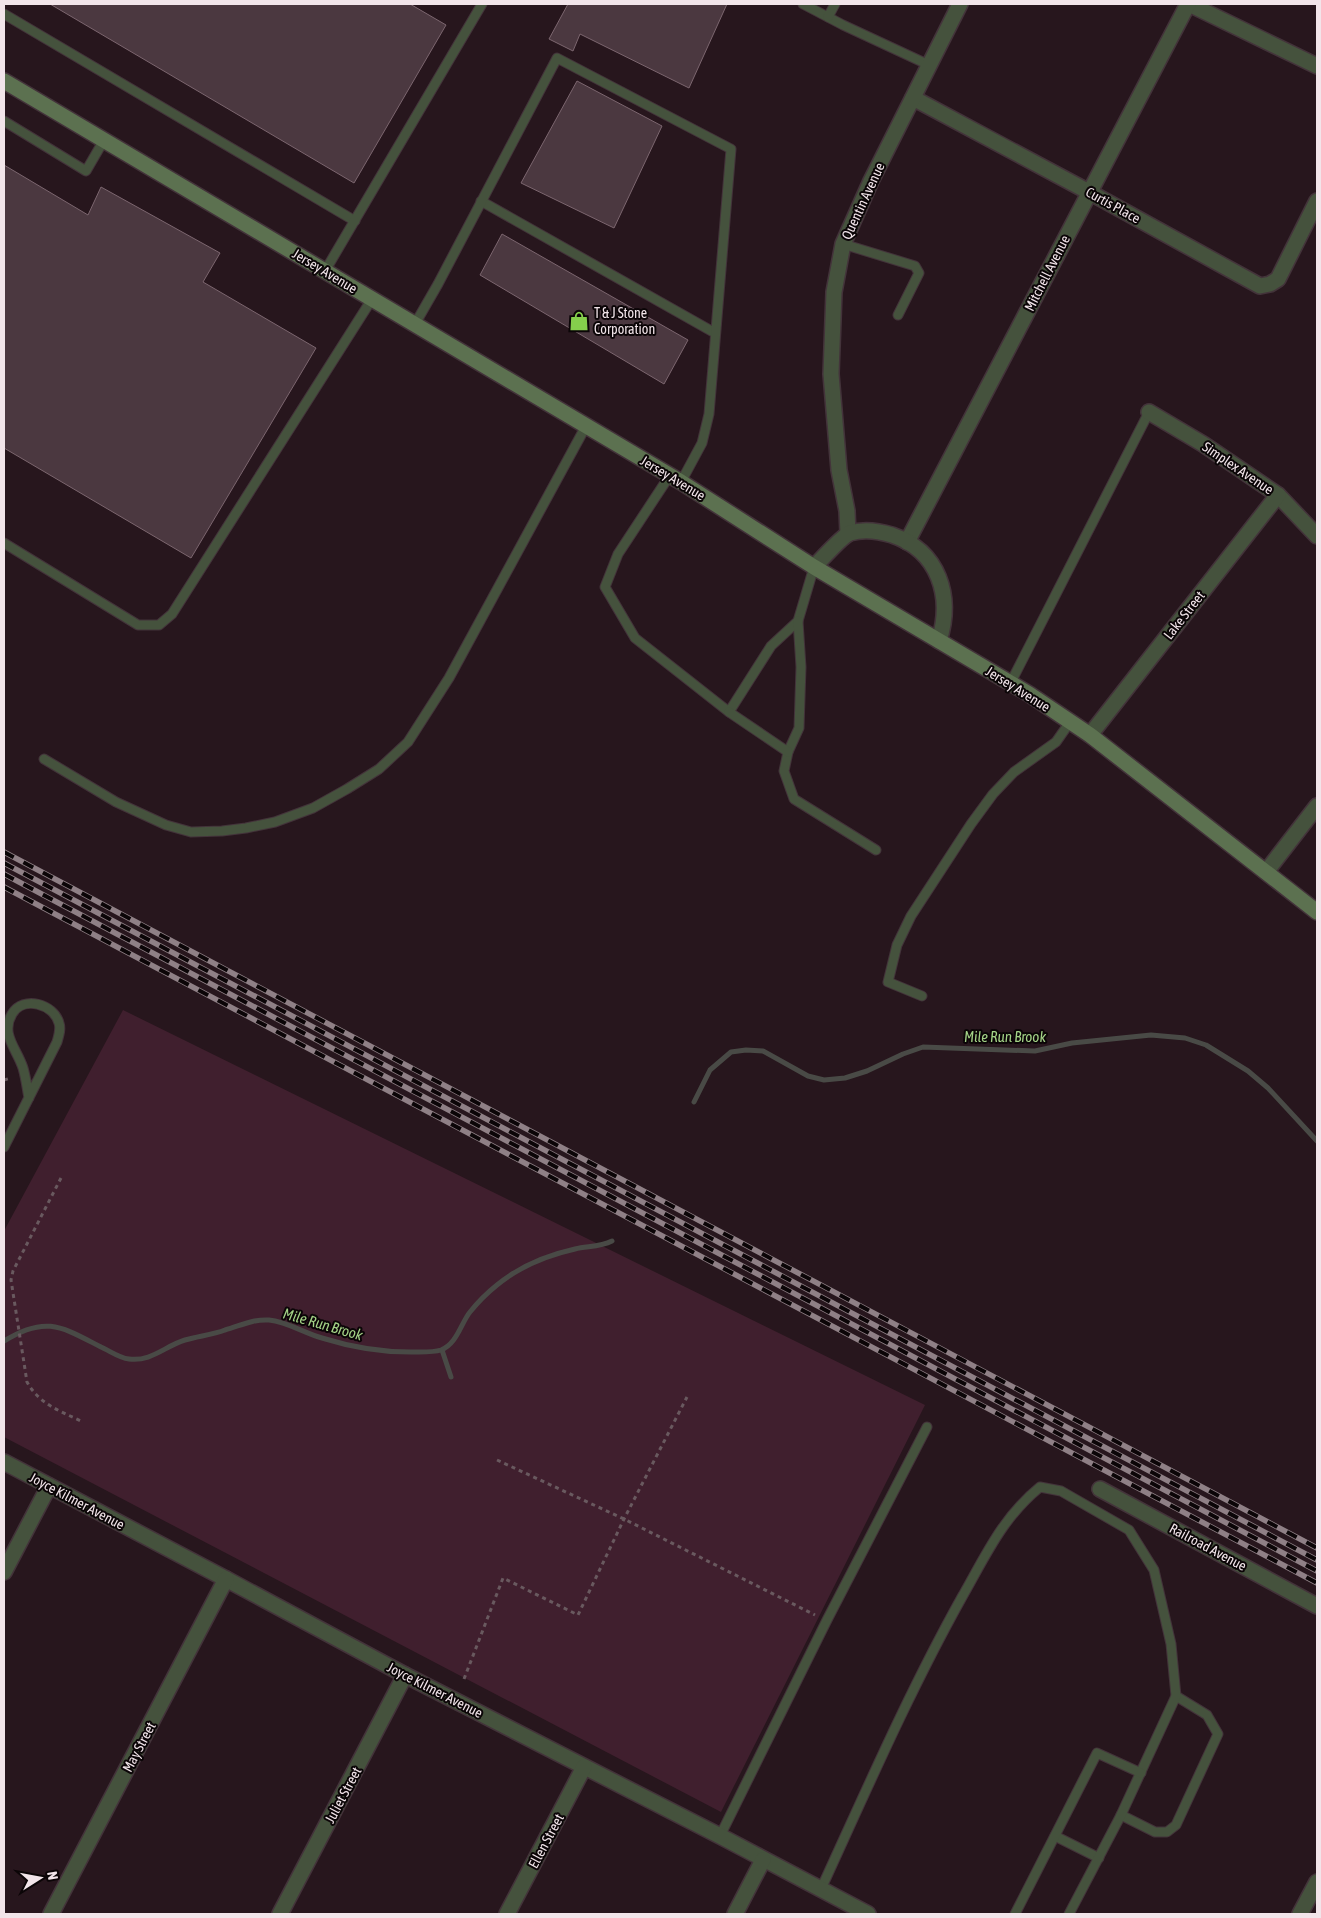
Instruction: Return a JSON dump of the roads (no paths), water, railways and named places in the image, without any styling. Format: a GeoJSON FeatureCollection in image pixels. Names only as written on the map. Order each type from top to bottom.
{"type":"FeatureCollection","features":[{"type":"Feature","properties":{"kind":"street","name":"Quentin Avenue"},"geometry":{"type":"LineString","coordinates":[[848,534],[847,511],[839,470],[831,374],[834,292],[843,244],[871,181],[960,4]]}},
{"type":"Feature","properties":{"kind":"street"},"geometry":{"type":"LineString","coordinates":[[1188,4],[1317,66]]}},
{"type":"Feature","properties":{"kind":"street","name":"Mitchell Avenue"},"geometry":{"type":"LineString","coordinates":[[907,542],[1188,4]]}},
{"type":"Feature","properties":{"kind":"street","name":"Jersey Avenue"},"geometry":{"type":"LineString","coordinates":[[4,81],[675,478],[814,567],[1010,684],[1090,736],[1317,912]]}},
{"type":"Feature","properties":{"kind":"street","name":"Curtis Place"},"geometry":{"type":"LineString","coordinates":[[913,98],[1090,192],[1260,286],[1270,284],[1278,279],[1317,201]]}},
{"type":"Feature","properties":{"kind":"street","name":"Simplex Avenue"},"geometry":{"type":"LineString","coordinates":[[1148,412],[1203,444],[1278,494],[1317,536]]}},
{"type":"Feature","properties":{"kind":"street","name":"Lake Street"},"geometry":{"type":"LineString","coordinates":[[1090,736],[1278,494]]}},
{"type":"Feature","properties":{"kind":"street"},"geometry":{"type":"LineString","coordinates":[[814,567],[848,534],[864,531],[880,532],[896,536],[907,542],[928,560],[937,574],[943,589],[945,613],[939,641]]}},
{"type":"Feature","properties":{"kind":"street"},"geometry":{"type":"LineString","coordinates":[[1266,872],[1317,806]]}},
{"type":"Feature","properties":{"kind":"street","name":"Joyce Kilmer Avenue"},"geometry":{"type":"LineString","coordinates":[[4,1462],[405,1675],[868,1914]]}},
{"type":"Feature","properties":{"kind":"street"},"geometry":{"type":"LineString","coordinates":[[4,1572],[49,1486]]}},
{"type":"Feature","properties":{"kind":"street","name":"Railroad Avenue"},"geometry":{"type":"LineString","coordinates":[[1100,1488],[1317,1606]]}},
{"type":"Feature","properties":{"kind":"street","name":"May Street"},"geometry":{"type":"LineString","coordinates":[[51,1914],[226,1579]]}},
{"type":"Feature","properties":{"kind":"street","name":"Juliet Street"},"geometry":{"type":"LineString","coordinates":[[280,1914],[405,1675]]}},
{"type":"Feature","properties":{"kind":"street","name":"Ellen Street"},"geometry":{"type":"LineString","coordinates":[[507,1914],[584,1767]]}},
{"type":"Feature","properties":{"kind":"street"},"geometry":{"type":"LineString","coordinates":[[735,1914],[763,1860]]}},
{"type":"Feature","properties":{"kind":"street"},"geometry":{"type":"LineString","coordinates":[[1300,1914],[1317,1882]]}},
{"type":"Feature","properties":{"kind":"lane"},"geometry":{"type":"LineString","coordinates":[[325,270],[482,4]]}},
{"type":"Feature","properties":{"kind":"lane"},"geometry":{"type":"LineString","coordinates":[[803,4],[929,65]]}},
{"type":"Feature","properties":{"kind":"lane"},"geometry":{"type":"LineString","coordinates":[[828,17],[835,4]]}},
{"type":"Feature","properties":{"kind":"lane"},"geometry":{"type":"LineString","coordinates":[[4,14],[355,220]]}},
{"type":"Feature","properties":{"kind":"lane"},"geometry":{"type":"LineString","coordinates":[[415,324],[556,58],[731,150],[709,414],[702,443],[618,554],[604,588],[634,638],[729,712],[788,752]]}},
{"type":"Feature","properties":{"kind":"lane"},"geometry":{"type":"LineString","coordinates":[[4,121],[86,171],[104,140]]}},
{"type":"Feature","properties":{"kind":"lane"},"geometry":{"type":"LineString","coordinates":[[481,201],[715,333]]}},
{"type":"Feature","properties":{"kind":"lane"},"geometry":{"type":"LineString","coordinates":[[843,244],[915,266],[919,273],[898,315]]}},
{"type":"Feature","properties":{"kind":"lane"},"geometry":{"type":"LineString","coordinates":[[4,543],[138,625],[159,625],[172,614],[372,299]]}},
{"type":"Feature","properties":{"kind":"lane"},"geometry":{"type":"LineString","coordinates":[[1010,684],[1148,412]]}},
{"type":"Feature","properties":{"kind":"lane"},"geometry":{"type":"LineString","coordinates":[[44,759],[116,802],[166,825],[191,832],[222,831],[275,822],[313,808],[347,789],[379,769],[408,742],[449,678],[586,426]]}},
{"type":"Feature","properties":{"kind":"lane"},"geometry":{"type":"LineString","coordinates":[[814,567],[798,621],[801,667],[799,728],[788,752],[784,771],[794,799],[876,850]]}},
{"type":"Feature","properties":{"kind":"lane"},"geometry":{"type":"LineString","coordinates":[[729,712],[771,646],[798,621]]}},
{"type":"Feature","properties":{"kind":"lane"},"geometry":{"type":"LineString","coordinates":[[922,996],[888,982],[897,945],[911,916],[971,824],[993,794],[1014,772],[1056,742],[1070,722]]}},
{"type":"Feature","properties":{"kind":"lane"},"geometry":{"type":"LineString","coordinates":[[4,1147],[57,1042],[60,1032],[59,1022],[54,1014],[48,1008],[39,1004],[20,1007],[13,1012],[9,1021],[9,1039],[22,1066],[28,1098]]}},
{"type":"Feature","properties":{"kind":"lane"},"geometry":{"type":"LineString","coordinates":[[720,1836],[827,1620],[926,1427]]}},
{"type":"Feature","properties":{"kind":"lane"},"geometry":{"type":"LineString","coordinates":[[821,1889],[902,1710],[954,1612],[1001,1527],[1023,1501],[1040,1486],[1061,1491],[1129,1530],[1154,1570],[1171,1644],[1176,1696],[1121,1815],[1069,1914]]}},
{"type":"Feature","properties":{"kind":"lane"},"geometry":{"type":"LineString","coordinates":[[1121,1815],[1155,1832],[1167,1832],[1176,1825],[1188,1800],[1218,1734],[1207,1715],[1176,1696]]}},
{"type":"Feature","properties":{"kind":"lane"},"geometry":{"type":"LineString","coordinates":[[1015,1914],[1097,1753],[1141,1772]]}},
{"type":"Feature","properties":{"kind":"lane"},"geometry":{"type":"LineString","coordinates":[[1055,1836],[1099,1858]]}},
{"type":"Feature","properties":{"kind":"waterway","name":"Mile Run Brook"},"geometry":{"type":"LineString","coordinates":[[694,1102],[710,1070],[731,1052],[746,1050],[763,1051],[808,1076],[824,1080],[845,1078],[867,1071],[923,1047],[1035,1051],[1072,1043],[1151,1035],[1185,1038],[1206,1045],[1248,1071],[1268,1088],[1317,1141]]}},
{"type":"Feature","properties":{"kind":"waterway","name":"Mile Run Brook"},"geometry":{"type":"LineString","coordinates":[[4,1341],[31,1328],[54,1327],[64,1329],[122,1357],[137,1359],[151,1356],[185,1340],[252,1322],[269,1320],[346,1345],[394,1352],[436,1351],[451,1343],[476,1305],[493,1288],[515,1273],[534,1262],[555,1255],[612,1241]]}},
{"type":"Feature","properties":{"kind":"waterway"},"geometry":{"type":"LineString","coordinates":[[442,1350],[451,1377]]}},
{"type":"Feature","properties":{"kind":"railway"},"geometry":{"type":"LineString","coordinates":[[4,852],[1317,1548]]}},
{"type":"Feature","properties":{"kind":"railway"},"geometry":{"type":"LineString","coordinates":[[4,863],[1317,1560]]}},
{"type":"Feature","properties":{"kind":"railway"},"geometry":{"type":"LineString","coordinates":[[4,874],[1317,1571]]}},
{"type":"Feature","properties":{"kind":"railway"},"geometry":{"type":"LineString","coordinates":[[4,887],[1317,1583]]}},
{"type":"Feature","properties":{"kind":"place","name":"T & J Stone Corporation"},"geometry":{"type":"Point","coordinates":[579,321]}}]}
